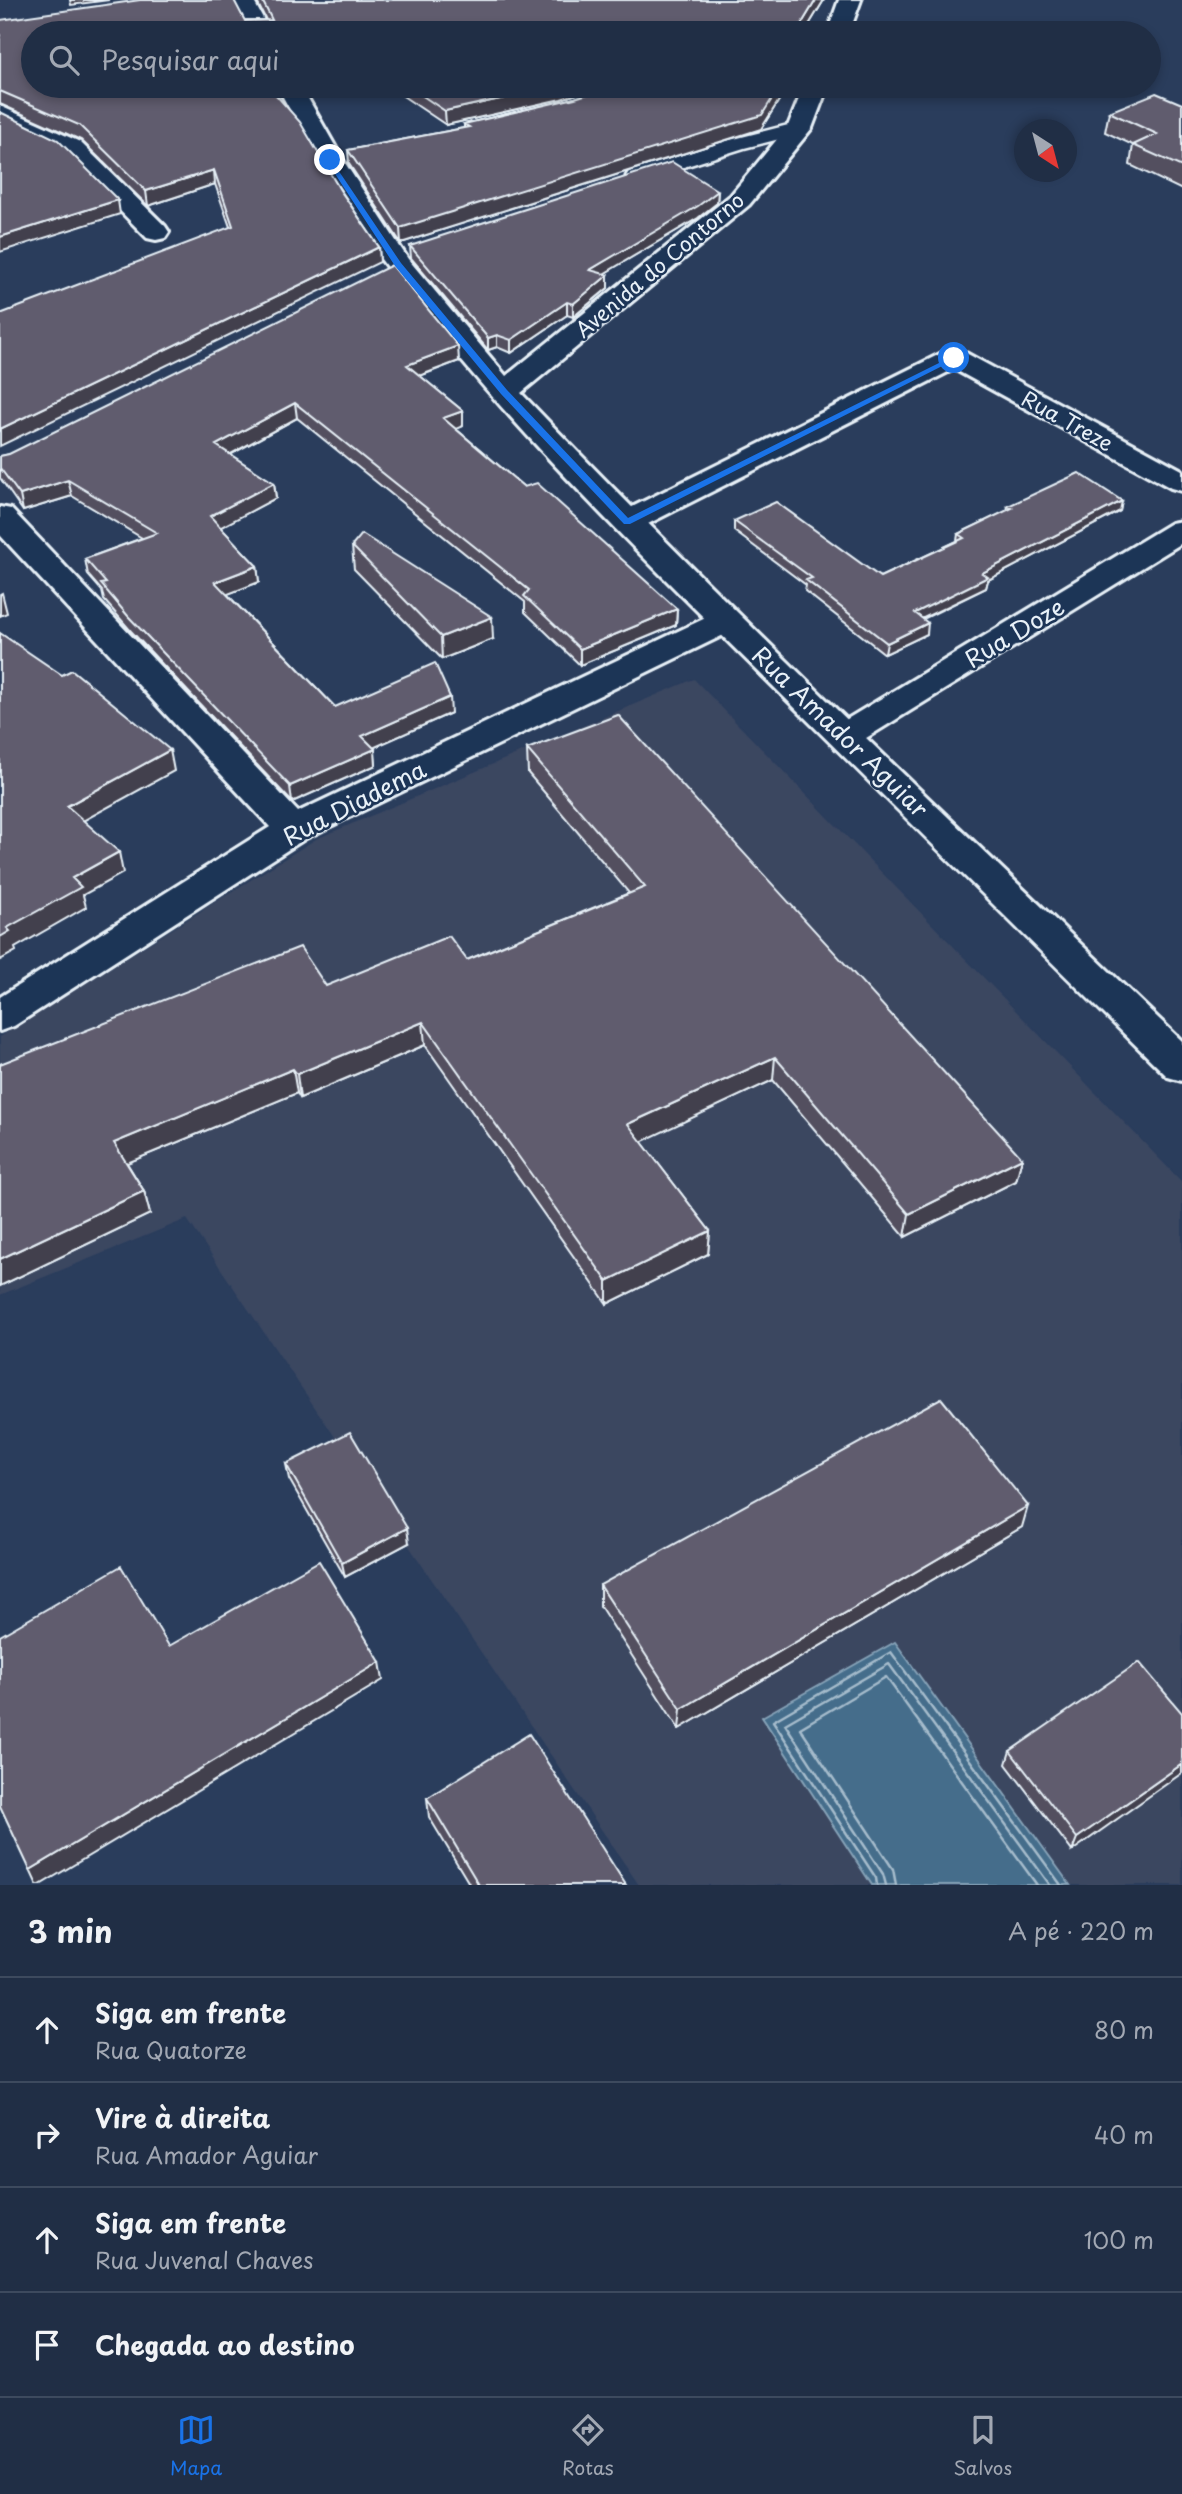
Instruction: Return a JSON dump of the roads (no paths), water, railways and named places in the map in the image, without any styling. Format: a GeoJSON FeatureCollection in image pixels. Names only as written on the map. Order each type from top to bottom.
{"type":"FeatureCollection","features":[{"type":"Feature","properties":{"kind":"street"},"geometry":{"type":"LineString","coordinates":[[242,0],[253,21]]}},
{"type":"Feature","properties":{"kind":"street"},"geometry":{"type":"LineString","coordinates":[[842,21],[850,0]]}},
{"type":"Feature","properties":{"kind":"street","name":"Rua Amador Aguiar"},"geometry":{"type":"LineString","coordinates":[[296,98],[392,261],[504,392],[627,522],[726,621],[846,735],[1182,1066]]}},
{"type":"Feature","properties":{"kind":"street","name":"Avenida do Contorno"},"geometry":{"type":"LineString","coordinates":[[504,392],[740,200],[800,128],[811,98]]}},
{"type":"Feature","properties":{"kind":"street"},"geometry":{"type":"LineString","coordinates":[[0,113],[71,146],[156,232]]}},
{"type":"Feature","properties":{"kind":"street","name":"Rua Treze"},"geometry":{"type":"LineString","coordinates":[[627,522],[954,358],[1182,482]]}},
{"type":"Feature","properties":{"kind":"street"},"geometry":{"type":"LineString","coordinates":[[0,516],[293,830]]}},
{"type":"Feature","properties":{"kind":"street","name":"Rua Doze"},"geometry":{"type":"LineString","coordinates":[[846,735],[1182,530]]}},
{"type":"Feature","properties":{"kind":"street","name":"Rua Diadema"},"geometry":{"type":"LineString","coordinates":[[0,1016],[293,830],[726,621]]}},
{"type":"Feature","properties":{"kind":"lane"},"geometry":{"type":"LineString","coordinates":[[618,182],[737,144],[800,128]]}},
{"type":"Feature","properties":{"kind":"lane"},"geometry":{"type":"LineString","coordinates":[[330,160],[356,154]]}},
{"type":"Feature","properties":{"kind":"water"},"geometry":{"type":"Polygon","coordinates":[[[895,1642],[1070,1885],[872,1885],[762,1717],[895,1642]]]}}]}
